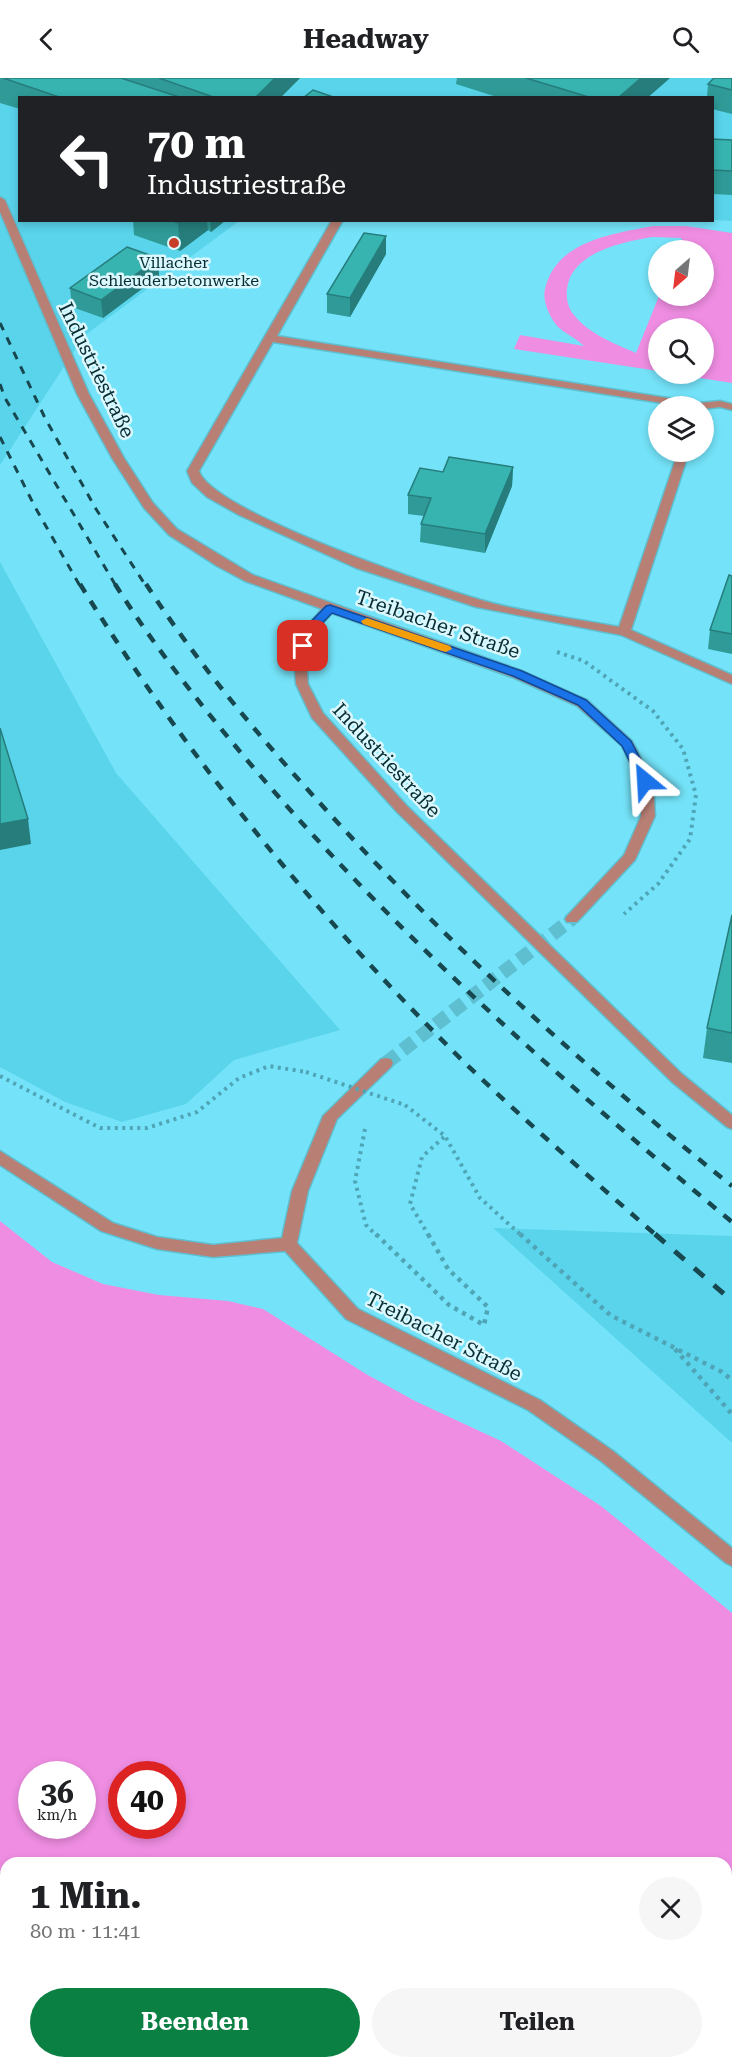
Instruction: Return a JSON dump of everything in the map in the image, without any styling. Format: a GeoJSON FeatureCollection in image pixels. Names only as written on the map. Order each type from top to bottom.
{"type":"FeatureCollection","features":[{"type":"Feature","properties":{"kind":"street","name":"Industriestraße"},"geometry":{"type":"LineString","coordinates":[[0,200],[83,394],[118,459],[148,505],[173,532],[221,563],[249,578],[330,608],[307,633],[300,659],[302,684],[317,714],[402,809],[676,1078],[732,1123]]}},
{"type":"Feature","properties":{"kind":"street"},"geometry":{"type":"LineString","coordinates":[[337,222],[193,471],[195,480],[211,494],[243,512],[360,565],[480,604],[624,632],[732,680]]}},
{"type":"Feature","properties":{"kind":"street"},"geometry":{"type":"LineString","coordinates":[[270,338],[648,398]]}},
{"type":"Feature","properties":{"kind":"street"},"geometry":{"type":"LineString","coordinates":[[714,405],[732,406]]}},
{"type":"Feature","properties":{"kind":"street"},"geometry":{"type":"LineString","coordinates":[[624,632],[681,462]]}},
{"type":"Feature","properties":{"kind":"street","name":"Treibacher Straße"},"geometry":{"type":"LineString","coordinates":[[330,608],[518,674],[582,703],[627,744],[645,781],[648,816],[630,857],[572,919]]}},
{"type":"Feature","properties":{"kind":"street"},"geometry":{"type":"LineString","coordinates":[[0,1157],[107,1227],[157,1243],[213,1251],[289,1244],[300,1191],[331,1116],[386,1063]]}},
{"type":"Feature","properties":{"kind":"street","name":"Treibacher Straße"},"geometry":{"type":"LineString","coordinates":[[289,1244],[352,1314],[534,1405],[607,1456],[732,1558]]}},
{"type":"Feature","properties":{"kind":"path"},"geometry":{"type":"LineString","coordinates":[[0,1076],[100,1128],[147,1128],[197,1112],[239,1078],[269,1066],[306,1072],[405,1105],[445,1136],[480,1198],[610,1315],[722,1372],[732,1380]]}},
{"type":"Feature","properties":{"kind":"path"},"geometry":{"type":"LineString","coordinates":[[379,1108],[392,1089]]}},
{"type":"Feature","properties":{"kind":"path"},"geometry":{"type":"LineString","coordinates":[[366,1127],[355,1181],[366,1225],[449,1305],[484,1325],[488,1307],[448,1269],[411,1204],[422,1158],[445,1136]]}},
{"type":"Feature","properties":{"kind":"path"},"geometry":{"type":"LineString","coordinates":[[673,1347],[732,1414]]}},
{"type":"Feature","properties":{"kind":"shaded area"},"geometry":{"type":"Polygon","coordinates":[[[0,78],[732,78],[732,221],[714,220],[714,96],[18,96],[18,222],[238,222],[84,336],[0,465],[0,78]]]}},
{"type":"Feature","properties":{"kind":"shaded area"},"geometry":{"type":"Polygon","coordinates":[[[653,226],[686,226],[732,233],[732,383],[714,380],[714,318],[650,318],[655,306],[714,306],[714,240],[652,237],[640,239],[600,251],[578,266],[571,276],[567,294],[571,311],[592,331],[636,353],[648,323],[648,369],[514,349],[520,335],[584,346],[558,327],[552,319],[544,294],[551,273],[561,260],[573,250],[604,237],[653,226]]]}},
{"type":"Feature","properties":{"kind":"shaded area"},"geometry":{"type":"Polygon","coordinates":[[[0,562],[116,773],[340,1030],[234,1060],[186,1104],[122,1122],[65,1102],[0,1067],[0,562]]]}},
{"type":"Feature","properties":{"kind":"shaded area"},"geometry":{"type":"Polygon","coordinates":[[[0,1221],[52,1262],[103,1284],[159,1295],[228,1301],[263,1309],[366,1374],[415,1401],[501,1441],[601,1506],[732,1613],[732,1857],[0,1857],[0,1221]]]}},
{"type":"Feature","properties":{"kind":"shaded area"},"geometry":{"type":"Polygon","coordinates":[[[493,1228],[732,1236],[732,1443],[493,1228]]]}},
{"type":"Feature","properties":{"kind":"building"},"geometry":{"type":"Polygon","coordinates":[[[3,78],[121,78],[176,96],[56,96],[3,78]]]}},
{"type":"Feature","properties":{"kind":"building"},"geometry":{"type":"Polygon","coordinates":[[[159,78],[275,78],[257,96],[210,96],[159,78]]]}},
{"type":"Feature","properties":{"kind":"building"},"geometry":{"type":"Polygon","coordinates":[[[526,78],[641,78],[620,96],[585,96],[526,78]]]}},
{"type":"Feature","properties":{"kind":"building"},"geometry":{"type":"Polygon","coordinates":[[[714,78],[732,78],[732,90],[708,84],[714,78]]]}},
{"type":"Feature","properties":{"kind":"building"},"geometry":{"type":"Polygon","coordinates":[[[313,90],[330,96],[306,96],[313,90]]]}},
{"type":"Feature","properties":{"kind":"building"},"geometry":{"type":"Polygon","coordinates":[[[714,139],[732,140],[732,171],[714,170],[714,139]]]}},
{"type":"Feature","properties":{"kind":"building"},"geometry":{"type":"Polygon","coordinates":[[[364,233],[386,236],[350,298],[327,294],[364,233]]]}},
{"type":"Feature","properties":{"kind":"building"},"geometry":{"type":"Polygon","coordinates":[[[127,247],[158,258],[101,300],[70,288],[127,247]]]}},
{"type":"Feature","properties":{"kind":"building"},"geometry":{"type":"Polygon","coordinates":[[[449,457],[513,467],[485,534],[421,524],[431,498],[408,495],[420,468],[443,472],[449,457]]]}},
{"type":"Feature","properties":{"kind":"building"},"geometry":{"type":"Polygon","coordinates":[[[729,575],[732,576],[732,634],[710,630],[729,575]]]}},
{"type":"Feature","properties":{"kind":"building"},"geometry":{"type":"Polygon","coordinates":[[[0,728],[28,819],[0,824],[0,728]]]}},
{"type":"Feature","properties":{"kind":"building"},"geometry":{"type":"Polygon","coordinates":[[[732,915],[732,1033],[707,1028],[732,915]]]}},
{"type":"Feature","properties":{"kind":"tunnel"},"geometry":{"type":"LineString","coordinates":[[386,1063],[572,919]]}},
{"type":"Feature","properties":{"kind":"railway"},"geometry":{"type":"LineString","coordinates":[[0,323],[45,418],[96,509],[146,586]]}},
{"type":"Feature","properties":{"kind":"railway"},"geometry":{"type":"LineString","coordinates":[[0,384],[5,398],[116,586]]}},
{"type":"Feature","properties":{"kind":"railway"},"geometry":{"type":"LineString","coordinates":[[0,437],[35,507],[80,586]]}},
{"type":"Feature","properties":{"kind":"railway"},"geometry":{"type":"LineString","coordinates":[[80,584],[165,712],[211,774],[258,835],[358,952],[488,1085],[657,1236]]}},
{"type":"Feature","properties":{"kind":"railway"},"geometry":{"type":"LineString","coordinates":[[115,584],[165,657],[220,728],[312,834],[368,894],[485,1008],[546,1063],[732,1222]]}},
{"type":"Feature","properties":{"kind":"railway"},"geometry":{"type":"LineString","coordinates":[[146,584],[185,641],[250,723],[318,801],[415,904],[517,1002],[623,1096],[732,1186]]}},
{"type":"Feature","properties":{"kind":"railway"},"geometry":{"type":"LineString","coordinates":[[655,1234],[732,1301]]}},
{"type":"Feature","properties":{"kind":"slow traffic"},"geometry":{"type":"LineString","coordinates":[[367,621],[446,649]]}},
{"type":"Feature","properties":{"kind":"place","name":"Villacher Schleuderbetonwerke"},"geometry":{"type":"Point","coordinates":[174,243]}},
{"type":"Feature","properties":{"kind":"route"},"geometry":{"type":"LineString","coordinates":[[303,646],[307,633],[330,608],[518,674],[582,703],[627,744],[645,781]]}}]}
